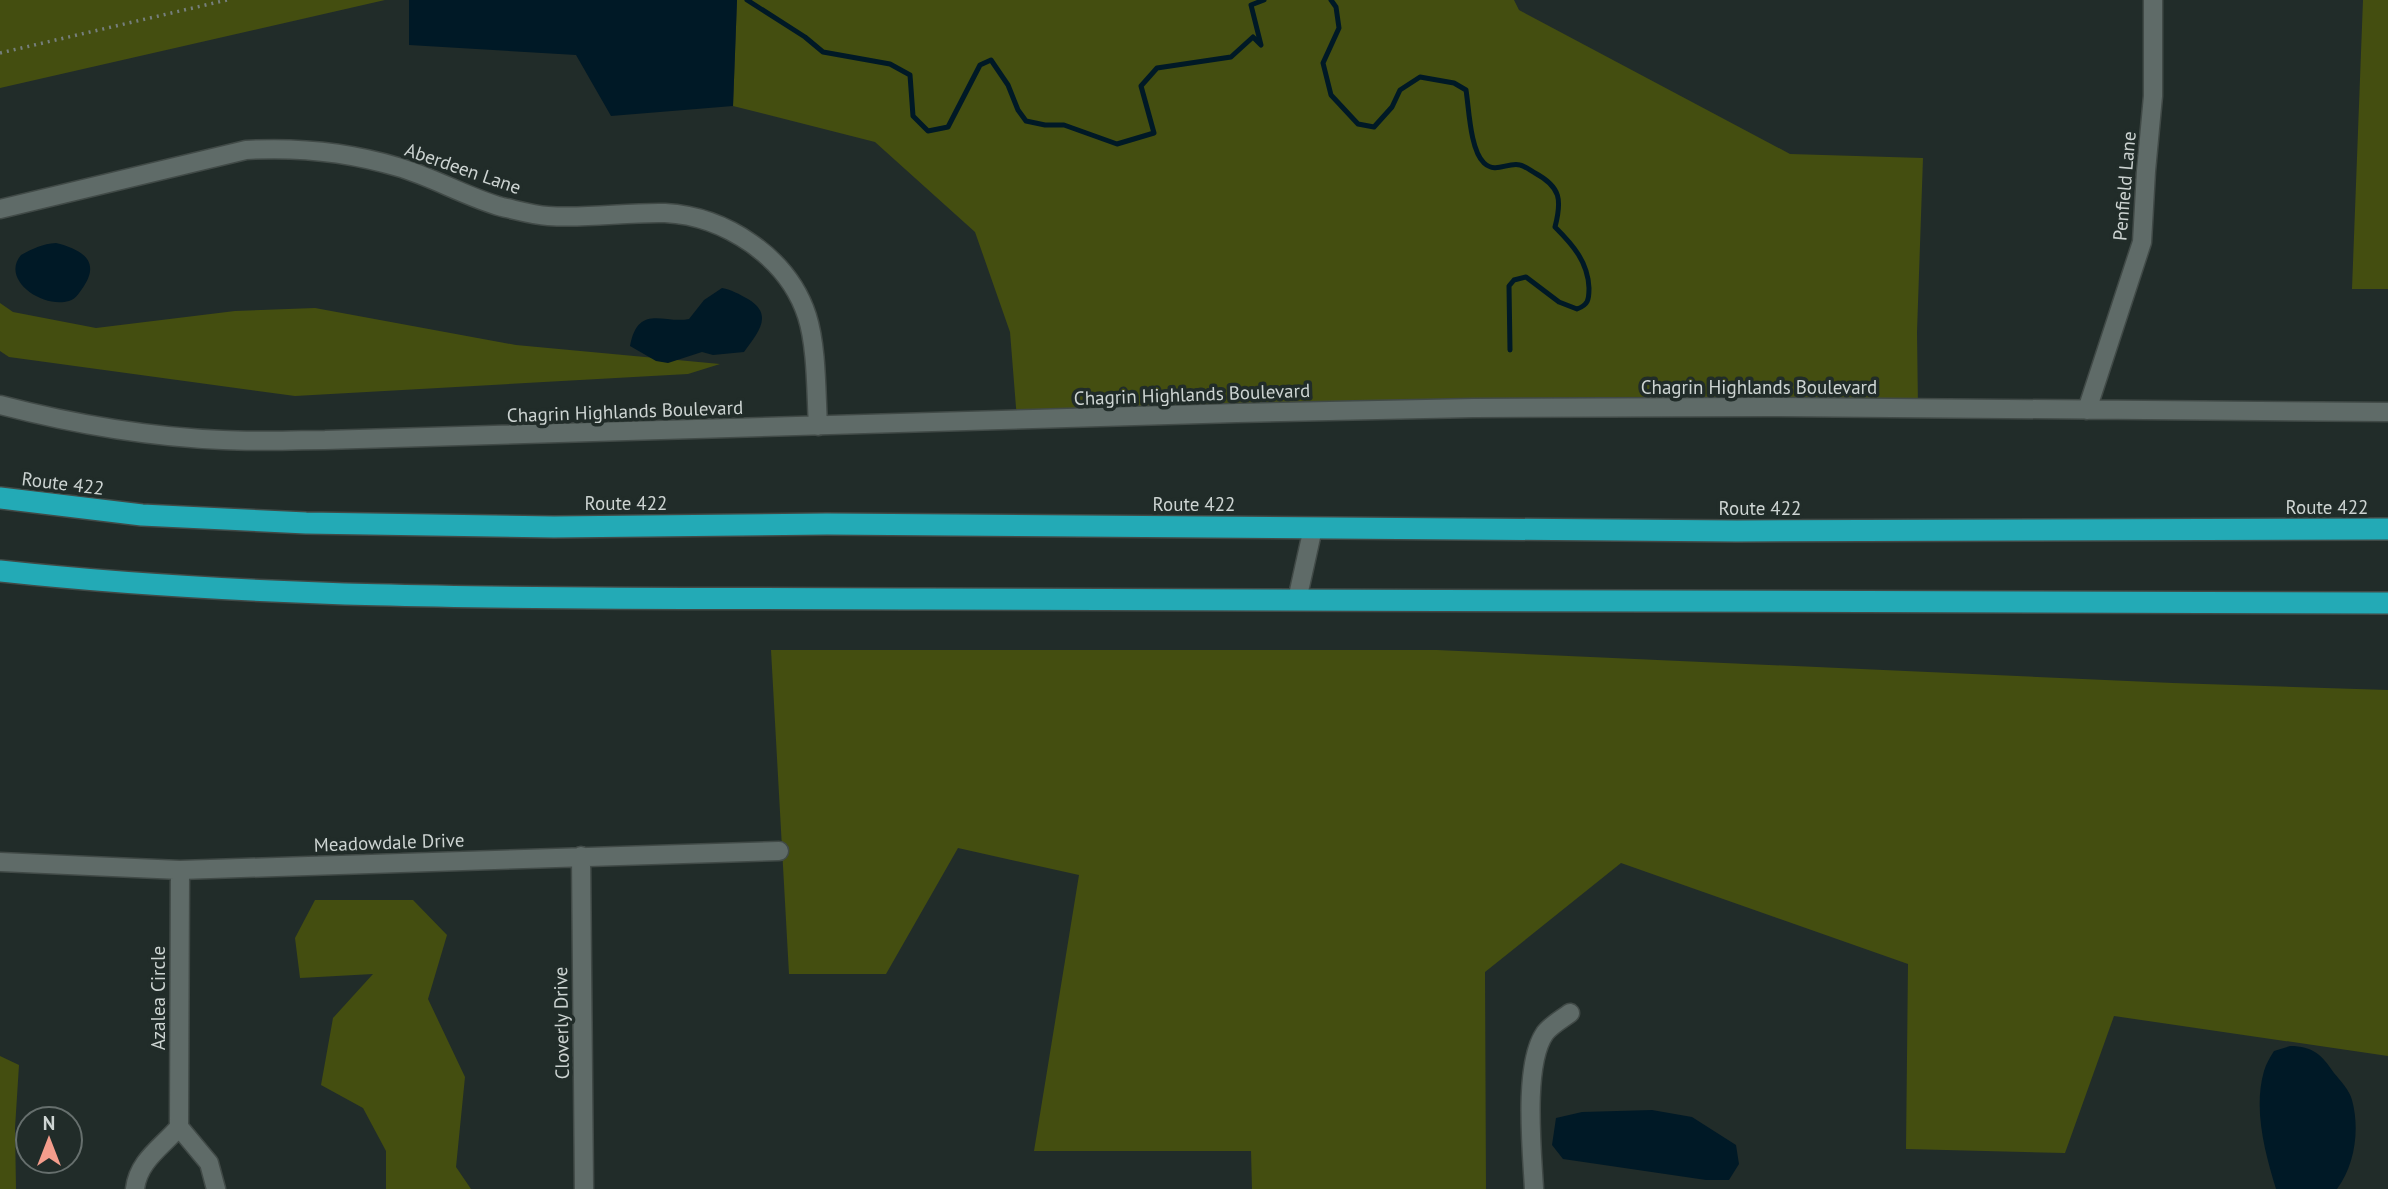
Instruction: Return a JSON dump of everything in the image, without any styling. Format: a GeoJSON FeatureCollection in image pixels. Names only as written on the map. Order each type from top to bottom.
{"type":"FeatureCollection","features":[{"type":"Feature","properties":{"kind":"highway","name":"Route 422"},"geometry":{"type":"LineString","coordinates":[[0,498],[142,515],[306,523],[554,527],[841,524],[1724,531],[2388,529]]}},
{"type":"Feature","properties":{"kind":"highway"},"geometry":{"type":"LineString","coordinates":[[0,571],[102,582],[332,595],[1178,601],[2388,603]]}},
{"type":"Feature","properties":{"kind":"street","name":"Penfield Lane"},"geometry":{"type":"LineString","coordinates":[[2087,410],[2142,242],[2153,96],[2153,0]]}},
{"type":"Feature","properties":{"kind":"street","name":"Aberdeen Lane"},"geometry":{"type":"LineString","coordinates":[[0,209],[246,150],[284,148],[334,152],[399,167],[500,206],[548,216],[666,214],[712,221],[753,244],[789,280],[807,316],[814,361],[817,426]]}},
{"type":"Feature","properties":{"kind":"street","name":"Chagrin Highlands Boulevard"},"geometry":{"type":"LineString","coordinates":[[0,405],[80,424],[136,433],[223,440],[325,440],[1459,409],[1785,407],[2388,412]]}},
{"type":"Feature","properties":{"kind":"street"},"geometry":{"type":"LineString","coordinates":[[1297,600],[1313,528]]}},
{"type":"Feature","properties":{"kind":"street","name":"Meadowdale Drive"},"geometry":{"type":"LineString","coordinates":[[0,862],[180,870],[779,851]]}},
{"type":"Feature","properties":{"kind":"street","name":"Cloverly Drive"},"geometry":{"type":"LineString","coordinates":[[581,856],[584,1189]]}},
{"type":"Feature","properties":{"kind":"street","name":"Azalea Circle"},"geometry":{"type":"LineString","coordinates":[[179,1127],[180,870]]}},
{"type":"Feature","properties":{"kind":"street"},"geometry":{"type":"LineString","coordinates":[[1534,1189],[1530,1120],[1536,1056],[1546,1031],[1570,1013]]}},
{"type":"Feature","properties":{"kind":"street"},"geometry":{"type":"LineString","coordinates":[[135,1189],[143,1163],[179,1127],[209,1163],[216,1189]]}},
{"type":"Feature","properties":{"kind":"path"},"geometry":{"type":"LineString","coordinates":[[0,53],[227,0]]}},
{"type":"Feature","properties":{"kind":"green space"},"geometry":{"type":"Polygon","coordinates":[[[0,0],[385,0],[0,88],[0,0]]]}},
{"type":"Feature","properties":{"kind":"green space"},"geometry":{"type":"Polygon","coordinates":[[[737,0],[1514,0],[1519,10],[1790,154],[1923,158],[1917,332],[1918,408],[1017,420],[1010,332],[975,232],[875,142],[733,106],[737,0]]]}},
{"type":"Feature","properties":{"kind":"green space"},"geometry":{"type":"Polygon","coordinates":[[[2363,0],[2388,0],[2388,289],[2352,289],[2363,0]]]}},
{"type":"Feature","properties":{"kind":"green space"},"geometry":{"type":"Polygon","coordinates":[[[0,303],[13,312],[96,328],[235,311],[315,308],[516,345],[720,364],[688,374],[295,396],[9,357],[0,351],[0,303]]]}},
{"type":"Feature","properties":{"kind":"green space"},"geometry":{"type":"Polygon","coordinates":[[[771,650],[1437,650],[2388,690],[2388,1056],[2114,1016],[2065,1153],[1906,1149],[1908,964],[1621,863],[1485,972],[1486,1189],[1252,1189],[1251,1151],[1034,1151],[1079,875],[958,848],[886,974],[789,974],[771,650]]]}},
{"type":"Feature","properties":{"kind":"green space"},"geometry":{"type":"Polygon","coordinates":[[[315,900],[413,900],[447,935],[428,999],[465,1077],[456,1167],[471,1189],[386,1189],[386,1151],[363,1108],[321,1085],[333,1018],[373,974],[300,978],[295,938],[315,900]]]}},
{"type":"Feature","properties":{"kind":"green space"},"geometry":{"type":"Polygon","coordinates":[[[0,1056],[19,1065],[16,1105],[14,1105],[16,1189],[0,1189],[0,1056]]]}},
{"type":"Feature","properties":{"kind":"water"},"geometry":{"type":"Polygon","coordinates":[[[409,0],[737,0],[733,106],[611,116],[576,55],[409,45],[409,0]]]}},
{"type":"Feature","properties":{"kind":"water"},"geometry":{"type":"Polygon","coordinates":[[[56,243],[80,252],[89,263],[89,277],[76,297],[69,301],[48,301],[37,297],[20,283],[16,274],[16,264],[21,255],[46,244],[56,243]]]}},
{"type":"Feature","properties":{"kind":"water"},"geometry":{"type":"Polygon","coordinates":[[[722,288],[748,299],[761,312],[761,325],[744,352],[713,355],[702,352],[668,363],[656,361],[630,346],[639,324],[653,318],[689,319],[704,300],[722,288]]]}},
{"type":"Feature","properties":{"kind":"water"},"geometry":{"type":"Polygon","coordinates":[[[2290,1046],[2311,1050],[2321,1057],[2351,1097],[2356,1135],[2352,1158],[2337,1189],[2276,1189],[2262,1131],[2261,1086],[2265,1068],[2274,1051],[2290,1046]]]}},
{"type":"Feature","properties":{"kind":"water"},"geometry":{"type":"Polygon","coordinates":[[[1652,1110],[1692,1117],[1736,1145],[1739,1164],[1729,1180],[1706,1180],[1563,1159],[1552,1145],[1556,1118],[1582,1112],[1652,1110]]]}},
{"type":"Feature","properties":{"kind":"waterway"},"geometry":{"type":"LineString","coordinates":[[747,0],[805,37],[823,52],[890,64],[910,75],[913,116],[928,131],[948,127],[980,65],[991,60],[1008,85],[1018,110],[1026,121],[1064,125],[1117,144],[1154,133],[1141,86],[1157,68],[1231,57],[1253,37],[1261,45],[1251,5],[1264,0]]}},
{"type":"Feature","properties":{"kind":"waterway"},"geometry":{"type":"LineString","coordinates":[[1331,0],[1336,7],[1339,28],[1323,63],[1331,95],[1358,124],[1374,127],[1392,107],[1400,90],[1420,77],[1454,83],[1466,90],[1473,139],[1484,163],[1493,168],[1522,166],[1544,178],[1555,189],[1559,202],[1555,227],[1583,262],[1588,279],[1588,299],[1584,306],[1577,309],[1559,302],[1526,277],[1514,280],[1509,286],[1510,350]]}}]}
